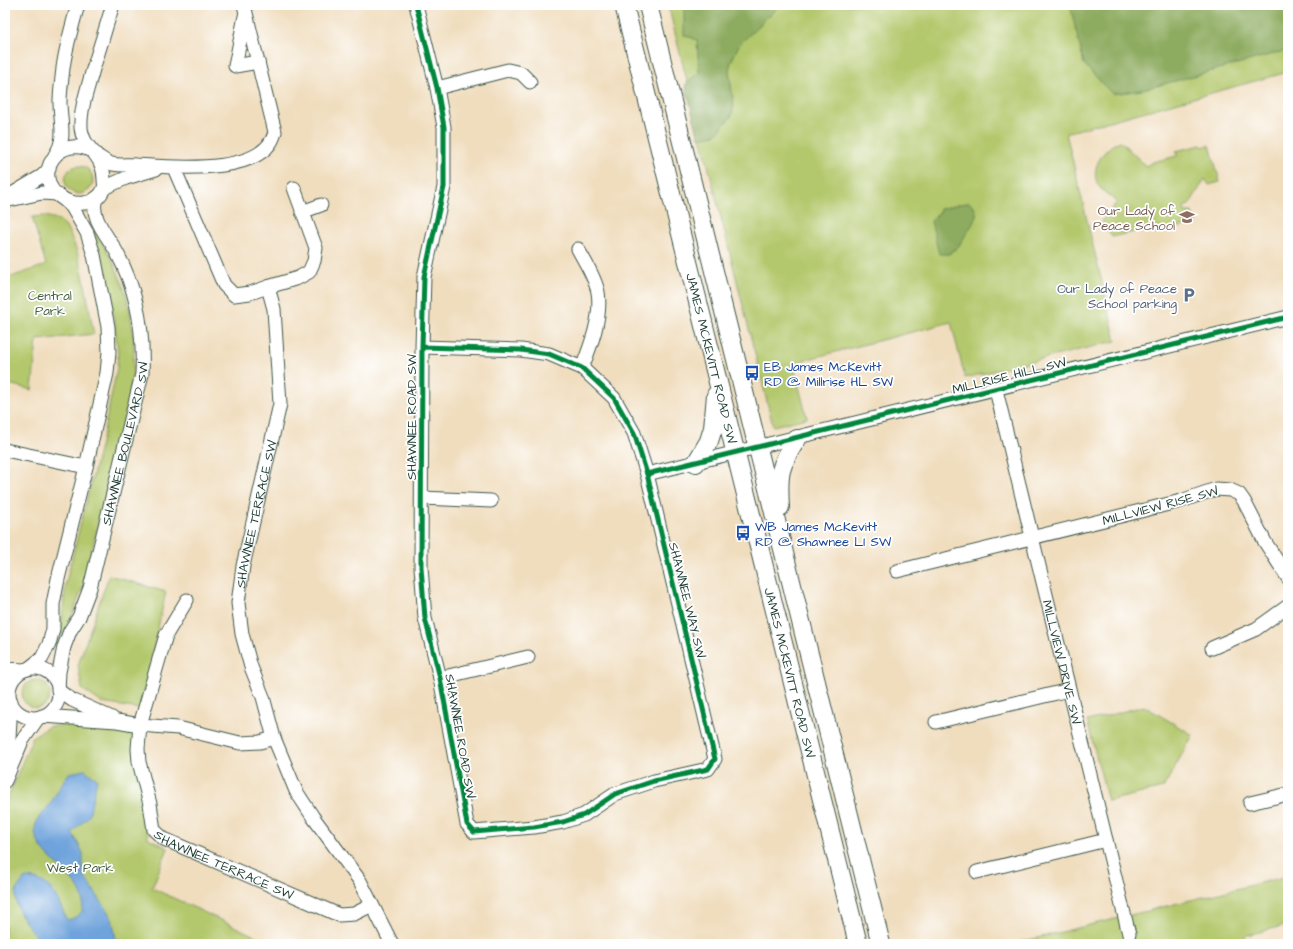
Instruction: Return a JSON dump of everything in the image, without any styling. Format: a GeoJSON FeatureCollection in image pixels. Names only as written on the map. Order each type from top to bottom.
{"type":"FeatureCollection","features":[{"type":"Feature","properties":{"kind":"main road","name":"JAMES MCKEVITT ROAD SW"},"geometry":{"type":"LineString","coordinates":[[624,5],[858,944]]}},
{"type":"Feature","properties":{"kind":"main road","name":"JAMES MCKEVITT ROAD SW"},"geometry":{"type":"LineString","coordinates":[[648,5],[881,944]]}},
{"type":"Feature","properties":{"kind":"main road"},"geometry":{"type":"LineString","coordinates":[[696,463],[709,441],[713,428],[717,380]]}},
{"type":"Feature","properties":{"kind":"main road"},"geometry":{"type":"LineString","coordinates":[[783,548],[779,487],[781,465],[797,439]]}},
{"type":"Feature","properties":{"kind":"street"},"geometry":{"type":"LineString","coordinates":[[5,198],[42,176],[48,169],[54,156],[60,148],[63,139],[60,101],[63,67],[70,30],[78,5]]}},
{"type":"Feature","properties":{"kind":"street"},"geometry":{"type":"LineString","coordinates":[[100,193],[104,170],[82,133],[81,112],[113,5]]}},
{"type":"Feature","properties":{"kind":"street","name":"SHAWNEE ROAD SW"},"geometry":{"type":"LineString","coordinates":[[416,5],[437,88],[444,127],[444,187],[424,277],[422,347],[421,567],[425,618],[440,678],[466,824],[470,828]]}},
{"type":"Feature","properties":{"kind":"street"},"geometry":{"type":"LineString","coordinates":[[54,156],[65,148],[78,146],[87,148],[110,164],[168,168],[217,166],[238,162],[257,155],[273,140],[275,132],[245,8]]}},
{"type":"Feature","properties":{"kind":"street"},"geometry":{"type":"LineString","coordinates":[[245,8],[235,66],[258,62]]}},
{"type":"Feature","properties":{"kind":"street"},"geometry":{"type":"LineString","coordinates":[[437,88],[508,70],[521,73],[530,82]]}},
{"type":"Feature","properties":{"kind":"street"},"geometry":{"type":"LineString","coordinates":[[5,201],[42,194],[59,196],[77,204],[84,204],[126,178],[168,168]]}},
{"type":"Feature","properties":{"kind":"street"},"geometry":{"type":"LineString","coordinates":[[168,168],[224,285],[234,295],[250,293],[298,278],[309,272],[314,261],[316,248],[294,188]]}},
{"type":"Feature","properties":{"kind":"street"},"geometry":{"type":"LineString","coordinates":[[12,765],[8,694],[13,679],[42,658],[49,644],[53,629],[53,604],[58,579],[86,467],[107,373],[109,352],[108,327],[94,255],[87,233],[72,207],[59,196],[49,183],[48,169]]}},
{"type":"Feature","properties":{"kind":"street","name":"SHAWNEE BOULEVARD SW"},"geometry":{"type":"LineString","coordinates":[[58,690],[59,672],[64,647],[70,631],[79,617],[90,588],[142,374],[143,355],[141,330],[136,303],[128,276],[117,252],[99,224],[95,213],[94,203],[100,193]]}},
{"type":"Feature","properties":{"kind":"street"},"geometry":{"type":"LineString","coordinates":[[302,212],[321,205]]}},
{"type":"Feature","properties":{"kind":"street"},"geometry":{"type":"LineString","coordinates":[[578,249],[590,271],[598,292],[595,336],[582,368]]}},
{"type":"Feature","properties":{"kind":"street","name":"SHAWNEE TERRACE SW"},"geometry":{"type":"LineString","coordinates":[[268,287],[274,309],[280,404],[243,566],[238,603],[242,634],[251,667],[263,697],[274,738],[296,791],[313,817],[360,880],[392,944]]}},
{"type":"Feature","properties":{"kind":"street","name":"MILLRISE HILL SW"},"geometry":{"type":"LineString","coordinates":[[647,474],[736,454],[1288,317]]}},
{"type":"Feature","properties":{"kind":"street","name":"SHAWNEE WAY SW"},"geometry":{"type":"LineString","coordinates":[[422,347],[521,350],[549,354],[582,368],[614,398],[634,433],[647,474],[715,759],[708,769],[654,781],[615,794],[584,815],[563,822],[474,832],[470,828]]}},
{"type":"Feature","properties":{"kind":"street","name":"MILLVIEW DRIVE SW"},"geometry":{"type":"LineString","coordinates":[[996,390],[1129,934]]}},
{"type":"Feature","properties":{"kind":"street"},"geometry":{"type":"LineString","coordinates":[[5,450],[86,467]]}},
{"type":"Feature","properties":{"kind":"street","name":"MILLVIEW RISE SW"},"geometry":{"type":"LineString","coordinates":[[897,571],[1186,500],[1216,489],[1226,489],[1238,494],[1244,501],[1265,542],[1288,578]]}},
{"type":"Feature","properties":{"kind":"street"},"geometry":{"type":"LineString","coordinates":[[422,498],[491,501]]}},
{"type":"Feature","properties":{"kind":"street","name":"SHAWNEE TERRACE SW"},"geometry":{"type":"LineString","coordinates":[[187,600],[166,635],[140,725],[138,749],[139,762],[150,804],[152,825],[157,833],[164,839],[339,915],[354,914],[372,905]]}},
{"type":"Feature","properties":{"kind":"street"},"geometry":{"type":"LineString","coordinates":[[1212,648],[1256,629],[1288,606]]}},
{"type":"Feature","properties":{"kind":"street"},"geometry":{"type":"LineString","coordinates":[[440,678],[528,657]]}},
{"type":"Feature","properties":{"kind":"street"},"geometry":{"type":"LineString","coordinates":[[5,669],[26,670],[35,668],[48,673],[56,683],[58,690],[58,698],[53,709],[40,717],[22,741],[5,781]]}},
{"type":"Feature","properties":{"kind":"street"},"geometry":{"type":"LineString","coordinates":[[58,690],[78,703],[117,721]]}},
{"type":"Feature","properties":{"kind":"street"},"geometry":{"type":"LineString","coordinates":[[936,722],[1069,690]]}},
{"type":"Feature","properties":{"kind":"street"},"geometry":{"type":"LineString","coordinates":[[8,694],[15,709],[21,714],[29,717],[117,721],[140,725],[178,728],[240,743],[260,742],[274,738]]}},
{"type":"Feature","properties":{"kind":"street"},"geometry":{"type":"LineString","coordinates":[[1250,803],[1288,794]]}},
{"type":"Feature","properties":{"kind":"street"},"geometry":{"type":"LineString","coordinates":[[977,872],[1106,840]]}},
{"type":"Feature","properties":{"kind":"green space"},"geometry":{"type":"Polygon","coordinates":[[[668,5],[1288,5],[1288,72],[1066,133],[1116,341],[965,378],[951,322],[793,363],[807,418],[773,426],[668,5]]]}},
{"type":"Feature","properties":{"kind":"green space"},"geometry":{"type":"Polygon","coordinates":[[[684,5],[780,5],[739,45],[731,62],[729,70],[734,106],[731,117],[715,135],[699,138],[685,85],[699,72],[697,40],[684,35],[684,5]]]}},
{"type":"Feature","properties":{"kind":"green space"},"geometry":{"type":"Polygon","coordinates":[[[1070,5],[1288,5],[1288,50],[1142,90],[1112,94],[1084,64],[1070,5]]]}},
{"type":"Feature","properties":{"kind":"green space"},"geometry":{"type":"Polygon","coordinates":[[[1120,141],[1146,166],[1153,162],[1177,156],[1176,151],[1201,145],[1202,147],[1210,145],[1220,182],[1209,185],[1205,179],[1189,205],[1184,207],[1185,212],[1192,212],[1196,223],[1153,234],[1150,228],[1112,237],[1102,221],[1117,202],[1104,192],[1098,185],[1096,171],[1100,158],[1104,153],[1120,141]]]}},
{"type":"Feature","properties":{"kind":"green space"},"geometry":{"type":"Polygon","coordinates":[[[79,166],[89,170],[93,180],[89,190],[79,194],[69,190],[65,180],[69,170],[79,166]]]}},
{"type":"Feature","properties":{"kind":"green space"},"geometry":{"type":"Polygon","coordinates":[[[969,202],[975,209],[977,217],[958,247],[949,254],[939,254],[931,221],[939,213],[940,209],[969,202]]]}},
{"type":"Feature","properties":{"kind":"green space","name":"Central Park"},"geometry":{"type":"Polygon","coordinates":[[[44,216],[59,220],[67,228],[73,240],[82,273],[94,334],[37,340],[32,390],[5,383],[5,279],[46,265],[32,217],[44,216]]]}},
{"type":"Feature","properties":{"kind":"green space"},"geometry":{"type":"Polygon","coordinates":[[[91,229],[93,229],[106,249],[124,289],[130,310],[134,353],[129,399],[83,586],[63,634],[60,634],[66,582],[104,431],[117,368],[118,352],[114,319],[102,258],[91,229]]]}},
{"type":"Feature","properties":{"kind":"green space"},"geometry":{"type":"Polygon","coordinates":[[[109,575],[166,592],[140,709],[102,703],[82,689],[78,665],[109,575]]]}},
{"type":"Feature","properties":{"kind":"green space"},"geometry":{"type":"Polygon","coordinates":[[[36,680],[46,684],[50,694],[46,704],[36,708],[26,704],[22,694],[26,684],[36,680]]]}},
{"type":"Feature","properties":{"kind":"green space"},"geometry":{"type":"Polygon","coordinates":[[[1144,706],[1193,735],[1163,788],[1108,801],[1087,721],[1144,706]]]}},
{"type":"Feature","properties":{"kind":"green space","name":"West Park"},"geometry":{"type":"Polygon","coordinates":[[[137,724],[148,838],[168,848],[152,888],[272,944],[5,944],[5,805],[33,736],[50,726],[137,724]]]}},
{"type":"Feature","properties":{"kind":"green space"},"geometry":{"type":"Polygon","coordinates":[[[1288,876],[1288,925],[1247,935],[1239,944],[1013,944],[1288,876]]]}},
{"type":"Feature","properties":{"kind":"water"},"geometry":{"type":"Polygon","coordinates":[[[85,770],[97,779],[89,816],[72,832],[83,853],[83,874],[112,918],[116,939],[132,944],[107,944],[89,937],[81,944],[43,944],[23,919],[17,904],[16,896],[19,886],[25,878],[34,879],[48,886],[56,897],[67,920],[74,918],[82,912],[83,900],[79,890],[72,880],[45,852],[38,842],[35,832],[38,819],[51,803],[69,773],[85,770]]]}},
{"type":"Feature","properties":{"kind":"cycle path"},"geometry":{"type":"LineString","coordinates":[[416,5],[437,88],[444,127],[444,187],[424,277],[422,347],[421,567],[425,618],[440,678],[467,824],[474,832],[534,827],[563,822],[584,815],[615,794],[654,781],[708,769],[715,759],[647,474],[634,433],[614,398],[582,368],[549,354],[521,350],[422,347]]}},
{"type":"Feature","properties":{"kind":"cycle path"},"geometry":{"type":"LineString","coordinates":[[647,474],[1288,317]]}},
{"type":"Feature","properties":{"kind":"place","name":"Our Lady of Peace School"},"geometry":{"type":"Point","coordinates":[1187,217]}},
{"type":"Feature","properties":{"kind":"place","name":"Our Lady of Peace School parking"},"geometry":{"type":"Point","coordinates":[1189,295]}},
{"type":"Feature","properties":{"kind":"place","name":"EB James McKevitt RD @ Millrise HL SW"},"geometry":{"type":"Point","coordinates":[752,373]}},
{"type":"Feature","properties":{"kind":"place","name":"WB James McKevitt RD @ Shawnee LI SW"},"geometry":{"type":"Point","coordinates":[743,533]}}]}
